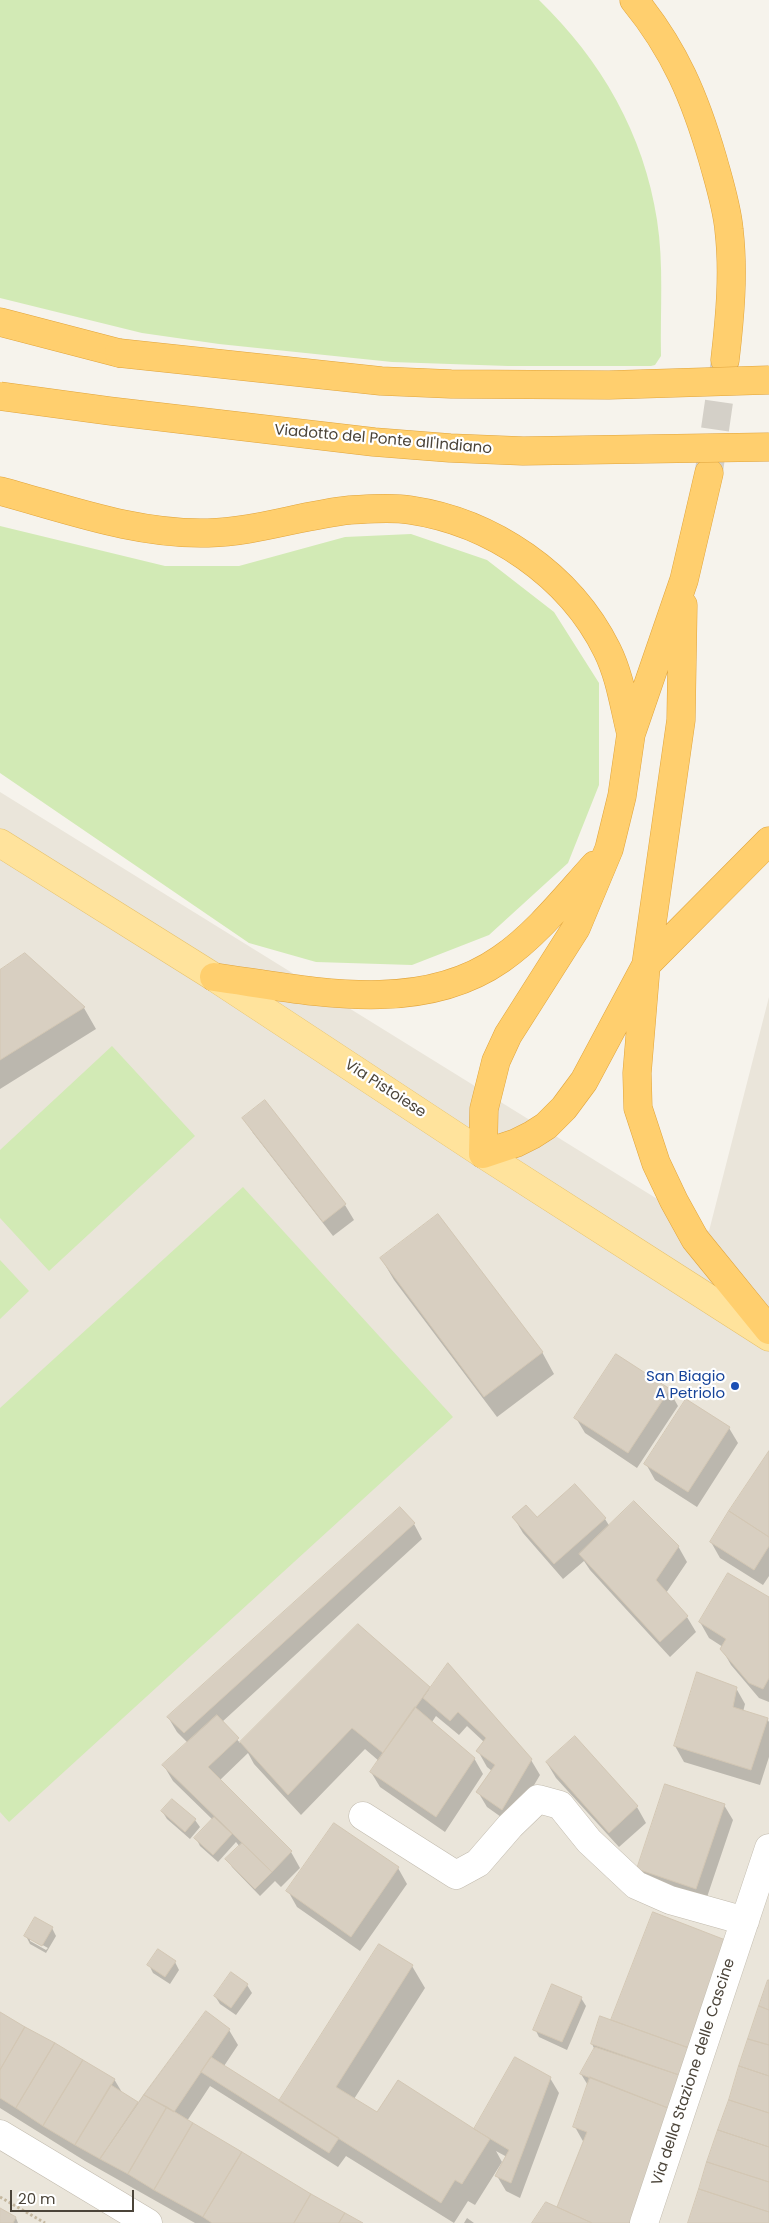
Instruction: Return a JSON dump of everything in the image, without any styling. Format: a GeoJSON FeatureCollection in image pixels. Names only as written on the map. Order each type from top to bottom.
{"type":"FeatureCollection","features":[{"type":"Feature","properties":{"kind":"highway"},"geometry":{"type":"LineString","coordinates":[[634,0],[647,16],[680,66],[701,121],[718,176],[729,230],[731,304],[725,360]]}},
{"type":"Feature","properties":{"kind":"highway"},"geometry":{"type":"LineString","coordinates":[[0,322],[119,352]]}},
{"type":"Feature","properties":{"kind":"highway"},"geometry":{"type":"LineString","coordinates":[[0,339],[381,381],[451,384],[609,385],[769,380]]}},
{"type":"Feature","properties":{"kind":"highway","name":"Viadotto del Ponte all'Indiano"},"geometry":{"type":"LineString","coordinates":[[0,396],[374,442],[450,448],[532,451],[769,447]]}},
{"type":"Feature","properties":{"kind":"highway"},"geometry":{"type":"LineString","coordinates":[[709,473],[684,580],[631,734],[622,796],[609,849],[576,928],[508,1035],[496,1061],[484,1110],[483,1154],[516,1143],[532,1135],[546,1126],[564,1108],[584,1081],[646,965],[769,841]]}},
{"type":"Feature","properties":{"kind":"highway"},"geometry":{"type":"LineString","coordinates":[[0,491],[123,523],[164,531],[226,532],[349,510],[388,508],[427,513],[461,523],[488,534],[531,561],[562,588],[586,616],[607,649],[615,669],[631,734]]}},
{"type":"Feature","properties":{"kind":"highway"},"geometry":{"type":"LineString","coordinates":[[684,580],[681,720],[646,965],[637,1073],[638,1108],[645,1131],[670,1193],[696,1239],[769,1330]]}},
{"type":"Feature","properties":{"kind":"highway"},"geometry":{"type":"LineString","coordinates":[[214,977],[338,994],[380,994],[448,986],[483,970],[523,942],[609,849]]}},
{"type":"Feature","properties":{"kind":"main road","name":"Via Pistoiese"},"geometry":{"type":"LineString","coordinates":[[0,843],[214,977],[483,1154],[769,1337]]}},
{"type":"Feature","properties":{"kind":"street"},"geometry":{"type":"LineString","coordinates":[[363,1816],[456,1876],[478,1863],[510,1826],[538,1799],[560,1805],[589,1841],[636,1885],[670,1900],[745,1922]]}},
{"type":"Feature","properties":{"kind":"street","name":"Via della Stazione delle Cascine"},"geometry":{"type":"LineString","coordinates":[[644,2223],[769,1848]]}},
{"type":"Feature","properties":{"kind":"street"},"geometry":{"type":"LineString","coordinates":[[0,2134],[148,2223]]}},
{"type":"Feature","properties":{"kind":"path"},"geometry":{"type":"LineString","coordinates":[[0,2197],[45,2223]]}},
{"type":"Feature","properties":{"kind":"shaded area"},"geometry":{"type":"Polygon","coordinates":[[[0,792],[709,1231],[769,997],[769,2223],[0,2223],[0,792]]]}},
{"type":"Feature","properties":{"kind":"green space"},"geometry":{"type":"Polygon","coordinates":[[[0,0],[539,0],[582,48],[600,73],[630,128],[642,158],[651,188],[659,237],[661,356],[655,365],[651,366],[508,366],[392,362],[219,344],[142,333],[0,298],[0,0]]]}},
{"type":"Feature","properties":{"kind":"green space"},"geometry":{"type":"Polygon","coordinates":[[[0,526],[165,566],[239,566],[345,537],[411,534],[487,560],[554,612],[599,683],[599,785],[568,863],[489,935],[412,965],[316,962],[249,943],[0,773],[0,526]]]}},
{"type":"Feature","properties":{"kind":"green space"},"geometry":{"type":"Polygon","coordinates":[[[112,1046],[195,1136],[49,1271],[0,1218],[0,1150],[112,1046]]]}},
{"type":"Feature","properties":{"kind":"green space"},"geometry":{"type":"Polygon","coordinates":[[[243,1187],[453,1417],[9,1822],[0,1812],[0,1408],[243,1187]]]}},
{"type":"Feature","properties":{"kind":"green space"},"geometry":{"type":"Polygon","coordinates":[[[0,1260],[29,1291],[0,1319],[0,1260]]]}},
{"type":"Feature","properties":{"kind":"building"},"geometry":{"type":"Polygon","coordinates":[[[25,953],[85,1007],[0,1060],[0,970],[25,953]]]}},
{"type":"Feature","properties":{"kind":"building"},"geometry":{"type":"Polygon","coordinates":[[[265,1100],[346,1204],[323,1222],[242,1118],[265,1100]]]}},
{"type":"Feature","properties":{"kind":"building"},"geometry":{"type":"Polygon","coordinates":[[[438,1214],[543,1352],[484,1397],[380,1258],[438,1214]]]}},
{"type":"Feature","properties":{"kind":"building"},"geometry":{"type":"Polygon","coordinates":[[[616,1354],[670,1389],[628,1453],[574,1418],[616,1354]]]}},
{"type":"Feature","properties":{"kind":"building"},"geometry":{"type":"Polygon","coordinates":[[[686,1399],[730,1427],[688,1492],[644,1464],[686,1399]]]}},
{"type":"Feature","properties":{"kind":"building"},"geometry":{"type":"Polygon","coordinates":[[[769,1451],[769,1537],[729,1511],[769,1451]]]}},
{"type":"Feature","properties":{"kind":"building"},"geometry":{"type":"Polygon","coordinates":[[[575,1484],[606,1518],[554,1564],[512,1517],[526,1505],[537,1517],[575,1484]]]}},
{"type":"Feature","properties":{"kind":"building"},"geometry":{"type":"Polygon","coordinates":[[[634,1501],[679,1546],[656,1580],[688,1616],[660,1642],[579,1554],[634,1501]]]}},
{"type":"Feature","properties":{"kind":"building"},"geometry":{"type":"Polygon","coordinates":[[[400,1507],[415,1523],[184,1733],[167,1717],[400,1507]]]}},
{"type":"Feature","properties":{"kind":"building"},"geometry":{"type":"Polygon","coordinates":[[[729,1511],[769,1537],[769,1546],[754,1570],[710,1542],[729,1511]]]}},
{"type":"Feature","properties":{"kind":"building"},"geometry":{"type":"Polygon","coordinates":[[[728,1573],[769,1597],[769,1678],[763,1689],[749,1683],[720,1649],[726,1639],[699,1622],[728,1573]]]}},
{"type":"Feature","properties":{"kind":"building"},"geometry":{"type":"Polygon","coordinates":[[[358,1624],[430,1687],[383,1753],[352,1728],[288,1795],[240,1742],[358,1624]]]}},
{"type":"Feature","properties":{"kind":"building"},"geometry":{"type":"Polygon","coordinates":[[[448,1663],[532,1759],[502,1810],[476,1792],[495,1765],[476,1751],[486,1738],[458,1712],[450,1721],[423,1698],[448,1663]]]}},
{"type":"Feature","properties":{"kind":"building"},"geometry":{"type":"Polygon","coordinates":[[[697,1672],[737,1687],[733,1707],[768,1718],[751,1770],[674,1746],[697,1672]]]}},
{"type":"Feature","properties":{"kind":"building"},"geometry":{"type":"Polygon","coordinates":[[[415,1707],[475,1758],[436,1817],[370,1772],[415,1707]]]}},
{"type":"Feature","properties":{"kind":"building"},"geometry":{"type":"Polygon","coordinates":[[[217,1715],[239,1738],[208,1767],[292,1851],[272,1872],[162,1765],[217,1715]]]}},
{"type":"Feature","properties":{"kind":"building"},"geometry":{"type":"Polygon","coordinates":[[[575,1736],[638,1806],[609,1833],[546,1762],[575,1736]]]}},
{"type":"Feature","properties":{"kind":"building"},"geometry":{"type":"Polygon","coordinates":[[[665,1784],[725,1804],[696,1889],[637,1869],[665,1784]]]}},
{"type":"Feature","properties":{"kind":"building"},"geometry":{"type":"Polygon","coordinates":[[[172,1799],[196,1819],[185,1832],[161,1811],[172,1799]]]}},
{"type":"Feature","properties":{"kind":"building"},"geometry":{"type":"Polygon","coordinates":[[[214,1817],[232,1834],[213,1855],[194,1838],[214,1817]]]}},
{"type":"Feature","properties":{"kind":"building"},"geometry":{"type":"Polygon","coordinates":[[[334,1823],[399,1867],[351,1937],[286,1891],[334,1823]]]}},
{"type":"Feature","properties":{"kind":"building"},"geometry":{"type":"Polygon","coordinates":[[[242,1843],[272,1872],[255,1889],[225,1859],[242,1843]]]}},
{"type":"Feature","properties":{"kind":"building"},"geometry":{"type":"Polygon","coordinates":[[[653,1912],[728,1941],[689,2048],[611,2020],[653,1912]]]}},
{"type":"Feature","properties":{"kind":"building"},"geometry":{"type":"Polygon","coordinates":[[[35,1917],[53,1927],[42,1946],[24,1936],[35,1917]]]}},
{"type":"Feature","properties":{"kind":"building"},"geometry":{"type":"Polygon","coordinates":[[[379,1944],[413,1965],[336,2087],[377,2112],[398,2080],[490,2139],[462,2184],[455,2180],[441,2203],[279,2101],[379,1944]]]}},
{"type":"Feature","properties":{"kind":"building"},"geometry":{"type":"Polygon","coordinates":[[[158,1949],[176,1961],[165,1977],[147,1965],[158,1949]]]}},
{"type":"Feature","properties":{"kind":"building"},"geometry":{"type":"Polygon","coordinates":[[[231,1972],[248,1984],[231,2008],[214,1996],[231,1972]]]}},
{"type":"Feature","properties":{"kind":"building"},"geometry":{"type":"Polygon","coordinates":[[[769,1980],[769,2010],[759,2006],[769,1980]]]}},
{"type":"Feature","properties":{"kind":"building"},"geometry":{"type":"Polygon","coordinates":[[[552,1984],[582,1997],[562,2042],[533,2030],[552,1984]]]}},
{"type":"Feature","properties":{"kind":"building"},"geometry":{"type":"Polygon","coordinates":[[[759,2006],[769,2010],[769,2045],[748,2039],[759,2006]]]}},
{"type":"Feature","properties":{"kind":"building"},"geometry":{"type":"Polygon","coordinates":[[[206,2011],[230,2029],[174,2112],[144,2095],[206,2011]]]}},
{"type":"Feature","properties":{"kind":"building"},"geometry":{"type":"Polygon","coordinates":[[[0,2012],[25,2027],[0,2070],[0,2012]]]}},
{"type":"Feature","properties":{"kind":"building"},"geometry":{"type":"Polygon","coordinates":[[[600,2016],[689,2048],[679,2075],[591,2044],[600,2016]]]}},
{"type":"Feature","properties":{"kind":"building"},"geometry":{"type":"Polygon","coordinates":[[[25,2027],[55,2043],[16,2108],[0,2098],[0,2070],[25,2027]]]}},
{"type":"Feature","properties":{"kind":"building"},"geometry":{"type":"Polygon","coordinates":[[[748,2039],[769,2045],[769,2076],[739,2066],[748,2039]]]}},
{"type":"Feature","properties":{"kind":"building"},"geometry":{"type":"Polygon","coordinates":[[[55,2043],[83,2060],[43,2126],[16,2108],[55,2043]]]}},
{"type":"Feature","properties":{"kind":"building"},"geometry":{"type":"Polygon","coordinates":[[[595,2047],[679,2075],[668,2108],[580,2074],[595,2047]]]}},
{"type":"Feature","properties":{"kind":"building"},"geometry":{"type":"Polygon","coordinates":[[[211,2057],[339,2138],[329,2153],[201,2072],[211,2057]]]}},
{"type":"Feature","properties":{"kind":"building"},"geometry":{"type":"Polygon","coordinates":[[[515,2057],[551,2077],[511,2183],[495,2176],[509,2150],[474,2129],[515,2057]]]}},
{"type":"Feature","properties":{"kind":"building"},"geometry":{"type":"Polygon","coordinates":[[[83,2060],[115,2079],[75,2145],[43,2126],[83,2060]]]}},
{"type":"Feature","properties":{"kind":"building"},"geometry":{"type":"Polygon","coordinates":[[[739,2066],[769,2076],[769,2113],[729,2100],[739,2066]]]}},
{"type":"Feature","properties":{"kind":"building"},"geometry":{"type":"Polygon","coordinates":[[[590,2077],[668,2108],[630,2223],[592,2223],[557,2207],[587,2132],[573,2127],[590,2077]]]}},
{"type":"Feature","properties":{"kind":"building"},"geometry":{"type":"Polygon","coordinates":[[[111,2085],[138,2102],[100,2159],[75,2145],[111,2085]]]}},
{"type":"Feature","properties":{"kind":"building"},"geometry":{"type":"Polygon","coordinates":[[[144,2095],[167,2107],[128,2174],[100,2159],[144,2095]]]}},
{"type":"Feature","properties":{"kind":"building"},"geometry":{"type":"Polygon","coordinates":[[[729,2100],[769,2113],[769,2147],[718,2130],[729,2100]]]}},
{"type":"Feature","properties":{"kind":"building"},"geometry":{"type":"Polygon","coordinates":[[[167,2107],[193,2123],[154,2190],[128,2174],[167,2107]]]}},
{"type":"Feature","properties":{"kind":"building"},"geometry":{"type":"Polygon","coordinates":[[[193,2123],[242,2152],[203,2217],[154,2190],[193,2123]]]}},
{"type":"Feature","properties":{"kind":"building"},"geometry":{"type":"Polygon","coordinates":[[[718,2130],[769,2147],[769,2182],[707,2162],[718,2130]]]}},
{"type":"Feature","properties":{"kind":"building"},"geometry":{"type":"Polygon","coordinates":[[[242,2152],[311,2194],[294,2223],[212,2223],[203,2217],[242,2152]]]}},
{"type":"Feature","properties":{"kind":"building"},"geometry":{"type":"Polygon","coordinates":[[[707,2162],[769,2182],[769,2212],[699,2189],[707,2162]]]}},
{"type":"Feature","properties":{"kind":"building"},"geometry":{"type":"Polygon","coordinates":[[[699,2189],[769,2212],[769,2223],[688,2223],[699,2189]]]}},
{"type":"Feature","properties":{"kind":"building"},"geometry":{"type":"Polygon","coordinates":[[[311,2194],[345,2213],[339,2223],[294,2223],[311,2194]]]}},
{"type":"Feature","properties":{"kind":"building"},"geometry":{"type":"Polygon","coordinates":[[[546,2202],[557,2207],[592,2223],[532,2223],[546,2202]]]}},
{"type":"Feature","properties":{"kind":"building"},"geometry":{"type":"Polygon","coordinates":[[[0,2208],[16,2217],[13,2223],[0,2223],[0,2208]]]}},
{"type":"Feature","properties":{"kind":"building"},"geometry":{"type":"Polygon","coordinates":[[[345,2213],[363,2223],[339,2223],[345,2213]]]}},
{"type":"Feature","properties":{"kind":"tunnel"},"geometry":{"type":"LineString","coordinates":[[709,471],[725,360]]}},
{"type":"Feature","properties":{"kind":"place","name":"San Biagio A Petriolo"},"geometry":{"type":"Point","coordinates":[735,1386]}}]}
